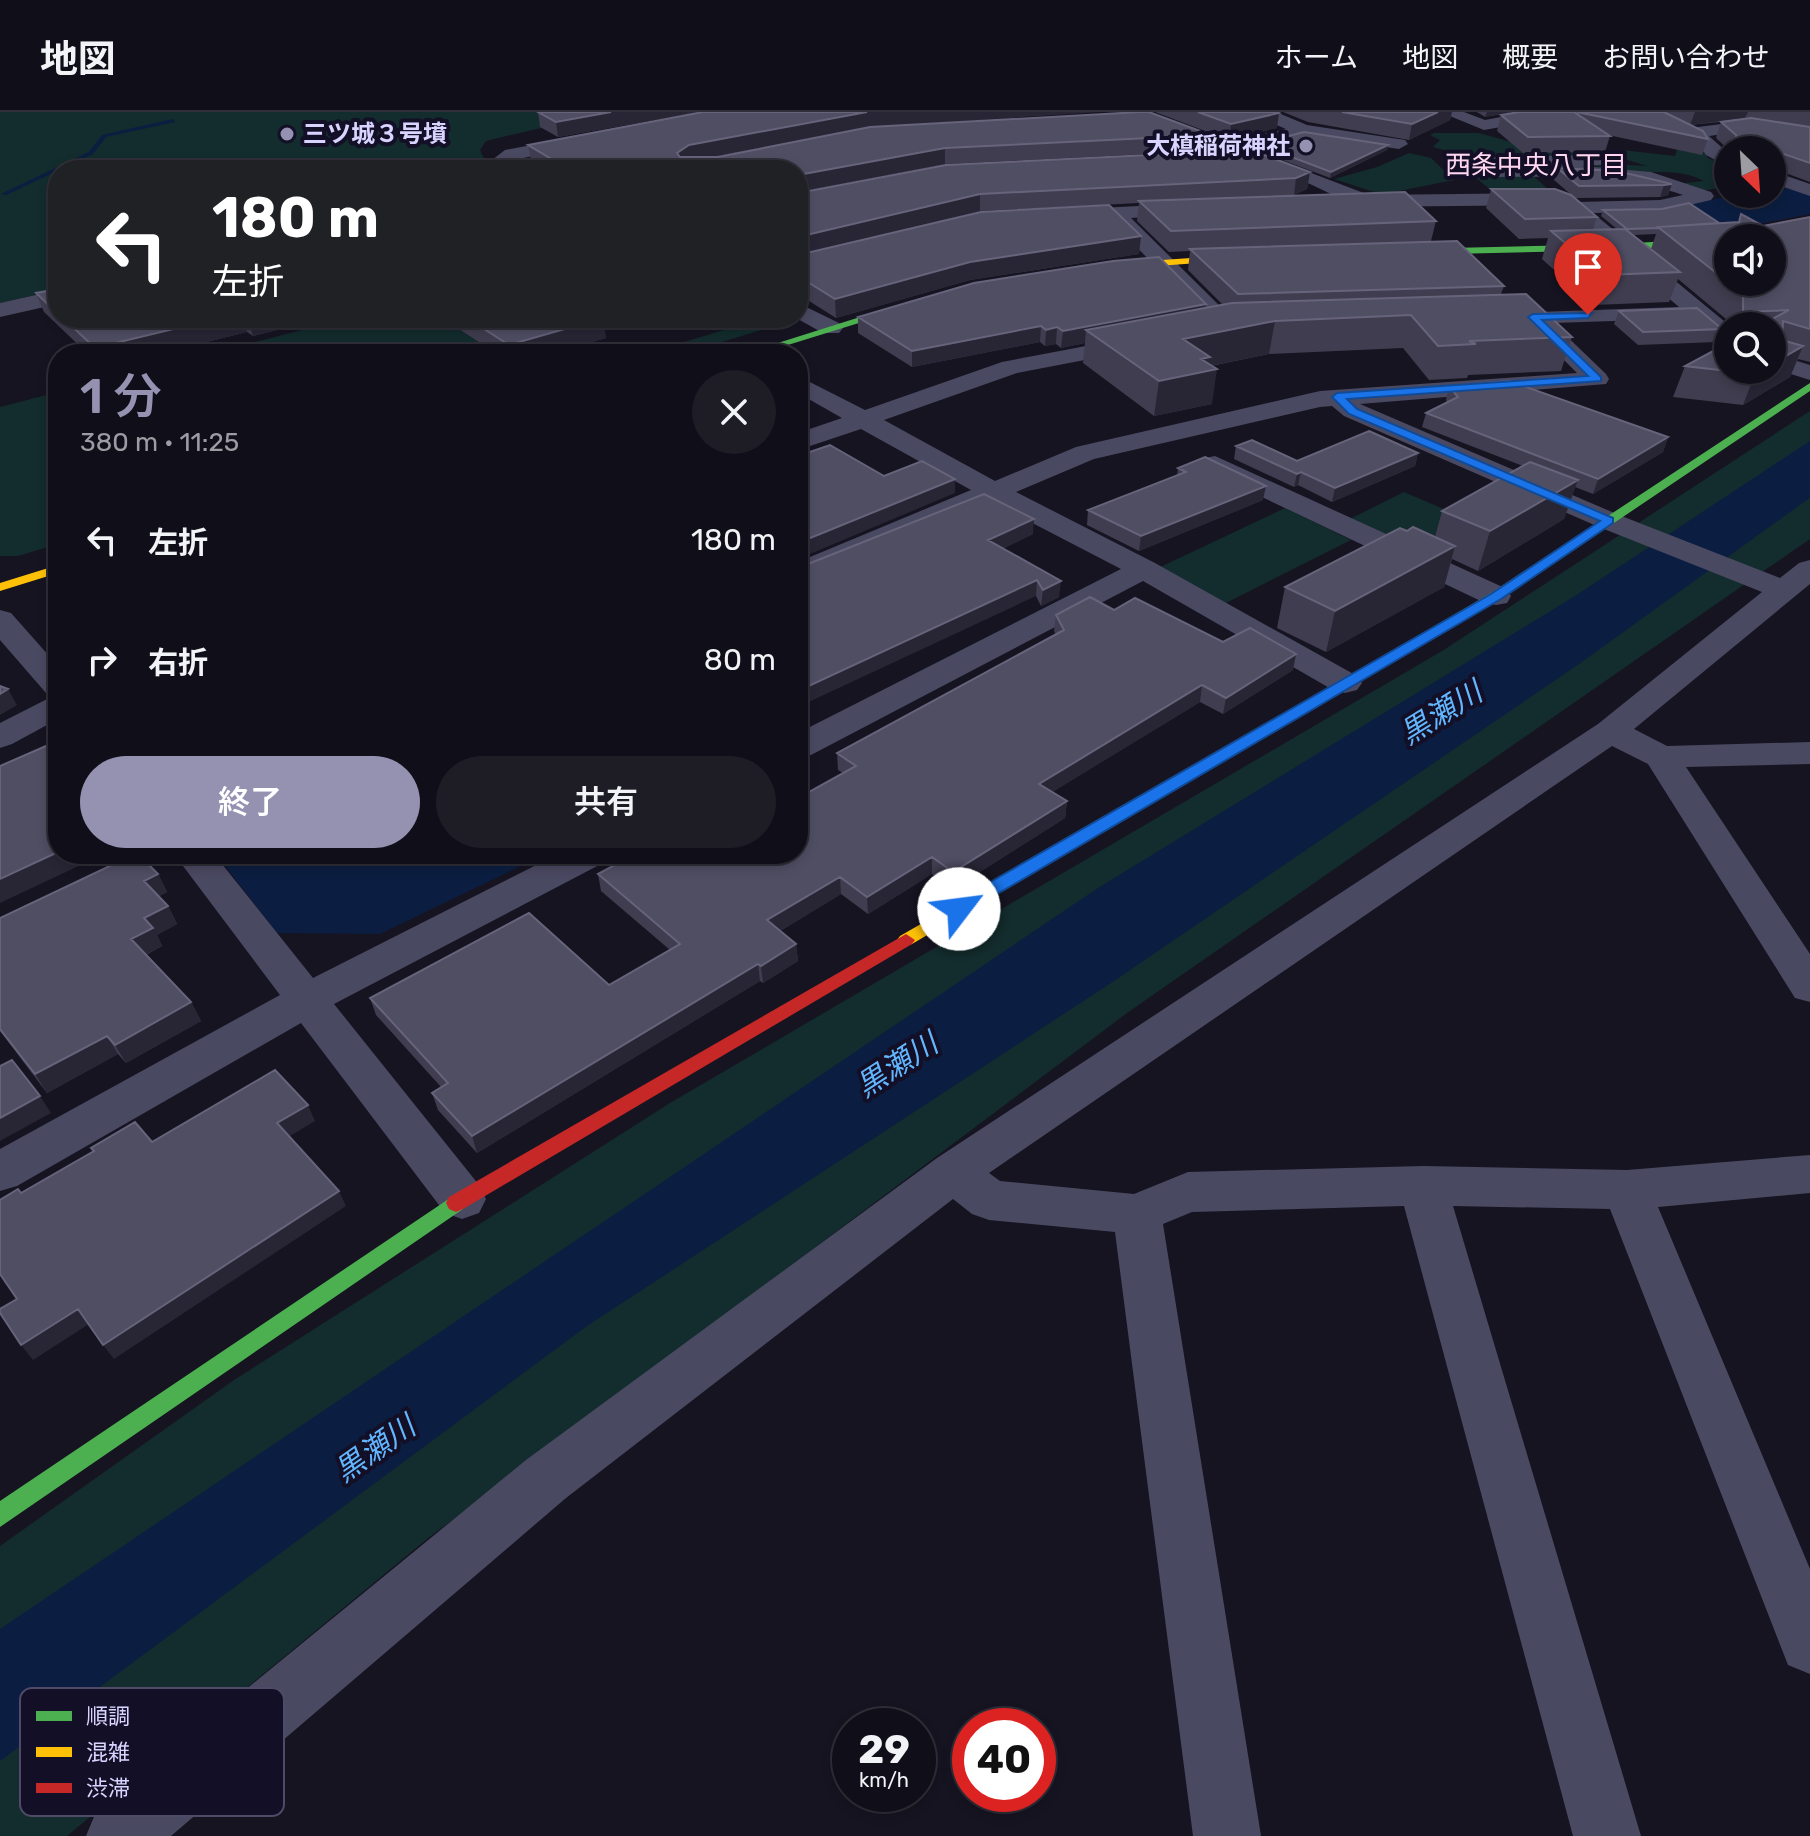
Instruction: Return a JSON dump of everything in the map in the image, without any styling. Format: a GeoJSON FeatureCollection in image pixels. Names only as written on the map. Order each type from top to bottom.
{"type":"FeatureCollection","features":[{"type":"Feature","properties":{"kind":"street"},"geometry":{"type":"LineString","coordinates":[[1448,112],[1484,125],[1557,112]]}},
{"type":"Feature","properties":{"kind":"street"},"geometry":{"type":"LineString","coordinates":[[1641,112],[1706,141],[1714,152]]}},
{"type":"Feature","properties":{"kind":"street"},"geometry":{"type":"LineString","coordinates":[[1264,113],[1303,130],[1399,144]]}},
{"type":"Feature","properties":{"kind":"street"},"geometry":{"type":"LineString","coordinates":[[1132,117],[1229,148],[1364,200]]}},
{"type":"Feature","properties":{"kind":"street"},"geometry":{"type":"LineString","coordinates":[[1689,133],[1745,126],[1810,136]]}},
{"type":"Feature","properties":{"kind":"street"},"geometry":{"type":"LineString","coordinates":[[1229,148],[1303,130]]}},
{"type":"Feature","properties":{"kind":"street"},"geometry":{"type":"LineString","coordinates":[[501,160],[511,154],[601,137]]}},
{"type":"Feature","properties":{"kind":"street"},"geometry":{"type":"LineString","coordinates":[[1197,159],[1254,157]]}},
{"type":"Feature","properties":{"kind":"street"},"geometry":{"type":"LineString","coordinates":[[1609,160],[1485,163],[1494,171],[1552,170],[1651,178],[1704,196]]}},
{"type":"Feature","properties":{"kind":"street"},"geometry":{"type":"LineString","coordinates":[[1786,183],[1810,190]]}},
{"type":"Feature","properties":{"kind":"street"},"geometry":{"type":"LineString","coordinates":[[1574,208],[1660,206],[1714,194]]}},
{"type":"Feature","properties":{"kind":"street"},"geometry":{"type":"LineString","coordinates":[[1317,203],[1553,199],[1574,208],[1714,324]]}},
{"type":"Feature","properties":{"kind":"street"},"geometry":{"type":"LineString","coordinates":[[1040,217],[1209,209]]}},
{"type":"Feature","properties":{"kind":"street"},"geometry":{"type":"LineString","coordinates":[[1115,214],[1227,326]]}},
{"type":"Feature","properties":{"kind":"street"},"geometry":{"type":"LineString","coordinates":[[1388,253],[1621,247],[1714,241]]}},
{"type":"Feature","properties":{"kind":"street"},"geometry":{"type":"LineString","coordinates":[[1084,270],[1163,261],[1263,257]]}},
{"type":"Feature","properties":{"kind":"street"},"geometry":{"type":"LineString","coordinates":[[0,310],[48,299]]}},
{"type":"Feature","properties":{"kind":"street"},"geometry":{"type":"LineString","coordinates":[[780,344],[927,300]]}},
{"type":"Feature","properties":{"kind":"street"},"geometry":{"type":"LineString","coordinates":[[1487,318],[1699,311]]}},
{"type":"Feature","properties":{"kind":"street"},"geometry":{"type":"LineString","coordinates":[[808,315],[831,328]]}},
{"type":"Feature","properties":{"kind":"street"},"geometry":{"type":"LineString","coordinates":[[808,569],[1085,453],[1337,397],[1597,379],[1533,317]]}},
{"type":"Feature","properties":{"kind":"street"},"geometry":{"type":"LineString","coordinates":[[1196,332],[1227,326],[1258,325]]}},
{"type":"Feature","properties":{"kind":"street"},"geometry":{"type":"LineString","coordinates":[[808,439],[1011,367],[1165,338]]}},
{"type":"Feature","properties":{"kind":"street"},"geometry":{"type":"LineString","coordinates":[[1786,365],[1810,373]]}},
{"type":"Feature","properties":{"kind":"street"},"geometry":{"type":"LineString","coordinates":[[0,1515],[462,1199],[1496,596],[1614,523],[1810,386]]}},
{"type":"Feature","properties":{"kind":"street"},"geometry":{"type":"LineString","coordinates":[[808,388],[991,490],[1144,569],[1345,683]]}},
{"type":"Feature","properties":{"kind":"street"},"geometry":{"type":"LineString","coordinates":[[1337,397],[1353,411],[1614,523],[1786,580]]}},
{"type":"Feature","properties":{"kind":"street"},"geometry":{"type":"LineString","coordinates":[[1158,437],[1496,596]]}},
{"type":"Feature","properties":{"kind":"street"},"geometry":{"type":"LineString","coordinates":[[808,742],[1144,569]]}},
{"type":"Feature","properties":{"kind":"street"},"geometry":{"type":"LineString","coordinates":[[0,587],[48,572]]}},
{"type":"Feature","properties":{"kind":"street"},"geometry":{"type":"LineString","coordinates":[[284,1699],[546,1479],[954,1172],[1610,731],[1786,580]]}},
{"type":"Feature","properties":{"kind":"street"},"geometry":{"type":"LineString","coordinates":[[0,620],[48,675]]}},
{"type":"Feature","properties":{"kind":"street"},"geometry":{"type":"LineString","coordinates":[[0,737],[48,711]]}},
{"type":"Feature","properties":{"kind":"street"},"geometry":{"type":"LineString","coordinates":[[1610,731],[1661,757],[1794,933],[1810,987]]}},
{"type":"Feature","properties":{"kind":"street"},"geometry":{"type":"LineString","coordinates":[[1661,757],[1810,753]]}},
{"type":"Feature","properties":{"kind":"street"},"geometry":{"type":"LineString","coordinates":[[201,864],[462,1199]]}},
{"type":"Feature","properties":{"kind":"street"},"geometry":{"type":"LineString","coordinates":[[0,1172],[306,1000],[570,864]]}},
{"type":"Feature","properties":{"kind":"street"},"geometry":{"type":"LineString","coordinates":[[954,1172],[989,1200],[1137,1214],[1188,1192],[1423,1186],[1627,1190],[1810,1174]]}},
{"type":"Feature","properties":{"kind":"street"},"geometry":{"type":"LineString","coordinates":[[1423,1186],[1607,1836]]}},
{"type":"Feature","properties":{"kind":"street"},"geometry":{"type":"LineString","coordinates":[[1627,1190],[1810,1643]]}},
{"type":"Feature","properties":{"kind":"street"},"geometry":{"type":"LineString","coordinates":[[1137,1214],[1227,1836]]}},
{"type":"Feature","properties":{"kind":"street"},"geometry":{"type":"LineString","coordinates":[[120,1836],[144,1816]]}},
{"type":"Feature","properties":{"kind":"green space"},"geometry":{"type":"Polygon","coordinates":[[[0,112],[584,112],[588,117],[486,141],[480,150],[487,160],[48,160],[48,292],[0,303],[0,112]]]}},
{"type":"Feature","properties":{"kind":"green space"},"geometry":{"type":"Polygon","coordinates":[[[1479,133],[1548,152],[1622,150],[1675,156],[1678,147],[1703,149],[1708,158],[1714,160],[1714,189],[1699,191],[1676,184],[1704,181],[1677,173],[1616,171],[1589,163],[1647,166],[1611,155],[1472,158],[1433,147],[1440,140],[1430,135],[1479,133]]]}},
{"type":"Feature","properties":{"kind":"green space"},"geometry":{"type":"Polygon","coordinates":[[[1409,153],[1431,158],[1454,180],[1394,192],[1374,192],[1334,179],[1377,167],[1409,153]]]}},
{"type":"Feature","properties":{"kind":"green space"},"geometry":{"type":"Polygon","coordinates":[[[1532,175],[1549,190],[1492,191],[1475,177],[1532,175]]]}},
{"type":"Feature","properties":{"kind":"green space"},"geometry":{"type":"Polygon","coordinates":[[[310,328],[457,328],[482,344],[247,344],[310,328]]]}},
{"type":"Feature","properties":{"kind":"green space"},"geometry":{"type":"Polygon","coordinates":[[[731,328],[768,328],[715,344],[677,344],[731,328]]]}},
{"type":"Feature","properties":{"kind":"green space"},"geometry":{"type":"Polygon","coordinates":[[[48,395],[48,547],[18,556],[0,556],[0,407],[48,395]]]}},
{"type":"Feature","properties":{"kind":"green space"},"geometry":{"type":"Polygon","coordinates":[[[1810,411],[1810,539],[1127,1013],[427,1539],[246,1688],[20,1688],[20,1816],[91,1816],[67,1836],[0,1836],[0,1546],[234,1380],[670,1103],[1442,651],[1810,411]]]}},
{"type":"Feature","properties":{"kind":"green space"},"geometry":{"type":"Polygon","coordinates":[[[1404,492],[1467,519],[1409,549],[1348,520],[1404,492]]]}},
{"type":"Feature","properties":{"kind":"green space"},"geometry":{"type":"Polygon","coordinates":[[[1285,508],[1351,540],[1222,605],[1156,569],[1285,508]]]}},
{"type":"Feature","properties":{"kind":"water"},"geometry":{"type":"Polygon","coordinates":[[[1786,186],[1810,194],[1810,214],[1759,224],[1714,224],[1714,227],[1675,208],[1714,199],[1714,208],[1786,208],[1786,186]]]}},
{"type":"Feature","properties":{"kind":"water","name":"黒瀬川"},"geometry":{"type":"Polygon","coordinates":[[[1810,441],[1810,498],[1579,664],[1111,983],[587,1326],[99,1688],[20,1688],[20,1746],[0,1761],[0,1629],[1098,888],[1575,596],[1810,441]]]}},
{"type":"Feature","properties":{"kind":"water"},"geometry":{"type":"Polygon","coordinates":[[[224,864],[525,864],[380,934],[277,933],[224,864]]]}},
{"type":"Feature","properties":{"kind":"building"},"geometry":{"type":"Polygon","coordinates":[[[538,112],[611,112],[556,122],[538,112]]]}},
{"type":"Feature","properties":{"kind":"building"},"geometry":{"type":"Polygon","coordinates":[[[703,112],[867,112],[689,145],[677,153],[680,157],[718,157],[870,127],[1140,112],[1149,112],[1211,135],[945,148],[808,173],[808,160],[553,160],[528,145],[703,112]]]}},
{"type":"Feature","properties":{"kind":"building"},"geometry":{"type":"Polygon","coordinates":[[[1198,112],[1277,112],[1279,113],[1231,124],[1198,112]]]}},
{"type":"Feature","properties":{"kind":"building"},"geometry":{"type":"Polygon","coordinates":[[[1342,112],[1438,112],[1412,124],[1342,112]]]}},
{"type":"Feature","properties":{"kind":"building"},"geometry":{"type":"Polygon","coordinates":[[[1574,112],[1610,136],[1528,137],[1501,115],[1574,112]]]}},
{"type":"Feature","properties":{"kind":"building"},"geometry":{"type":"Polygon","coordinates":[[[1577,112],[1664,112],[1703,131],[1708,139],[1577,112]]]}},
{"type":"Feature","properties":{"kind":"building"},"geometry":{"type":"Polygon","coordinates":[[[1751,118],[1810,127],[1810,163],[1786,155],[1786,136],[1736,136],[1721,122],[1751,118]]]}},
{"type":"Feature","properties":{"kind":"building"},"geometry":{"type":"Polygon","coordinates":[[[1304,132],[1388,145],[1331,172],[1257,144],[1304,132]]]}},
{"type":"Feature","properties":{"kind":"building"},"geometry":{"type":"Polygon","coordinates":[[[1251,150],[1310,172],[1296,178],[980,194],[808,235],[808,191],[946,165],[1251,150]]]}},
{"type":"Feature","properties":{"kind":"building"},"geometry":{"type":"Polygon","coordinates":[[[1557,168],[1617,171],[1672,184],[1579,186],[1557,168]]]}},
{"type":"Feature","properties":{"kind":"building"},"geometry":{"type":"Polygon","coordinates":[[[1491,189],[1555,189],[1571,195],[1597,217],[1525,219],[1491,189]]]}},
{"type":"Feature","properties":{"kind":"building"},"geometry":{"type":"Polygon","coordinates":[[[1405,192],[1436,221],[1171,231],[1139,201],[1405,192]]]}},
{"type":"Feature","properties":{"kind":"building"},"geometry":{"type":"Polygon","coordinates":[[[1689,203],[1719,223],[1627,229],[1603,210],[1662,209],[1689,203]]]}},
{"type":"Feature","properties":{"kind":"building"},"geometry":{"type":"Polygon","coordinates":[[[1109,205],[1141,236],[970,262],[835,299],[808,282],[808,253],[981,212],[1109,205]]]}},
{"type":"Feature","properties":{"kind":"building"},"geometry":{"type":"Polygon","coordinates":[[[1741,214],[1759,224],[1714,224],[1714,271],[1658,227],[1739,222],[1741,214]]]}},
{"type":"Feature","properties":{"kind":"building"},"geometry":{"type":"Polygon","coordinates":[[[1810,217],[1810,329],[1786,322],[1785,312],[1789,310],[1743,312],[1743,296],[1786,296],[1786,224],[1773,224],[1810,217]]]}},
{"type":"Feature","properties":{"kind":"building"},"geometry":{"type":"Polygon","coordinates":[[[1625,229],[1680,272],[1603,275],[1551,231],[1625,229]]]}},
{"type":"Feature","properties":{"kind":"building"},"geometry":{"type":"Polygon","coordinates":[[[1457,241],[1504,286],[1238,294],[1190,249],[1457,241]]]}},
{"type":"Feature","properties":{"kind":"building"},"geometry":{"type":"Polygon","coordinates":[[[1159,257],[1206,304],[1063,331],[1057,327],[1046,330],[1041,326],[912,351],[858,317],[974,283],[1113,261],[1159,257]]]}},
{"type":"Feature","properties":{"kind":"building"},"geometry":{"type":"Polygon","coordinates":[[[48,291],[48,304],[36,293],[48,291]]]}},
{"type":"Feature","properties":{"kind":"building"},"geometry":{"type":"Polygon","coordinates":[[[1526,294],[1572,337],[1469,341],[1476,344],[1438,346],[1411,315],[1275,321],[1183,339],[1210,357],[1201,359],[1217,369],[1159,381],[1086,330],[1232,303],[1526,294]]]}},
{"type":"Feature","properties":{"kind":"building"},"geometry":{"type":"Polygon","coordinates":[[[1697,308],[1714,322],[1714,329],[1643,332],[1619,311],[1697,308]]]}},
{"type":"Feature","properties":{"kind":"building"},"geometry":{"type":"Polygon","coordinates":[[[74,328],[178,328],[112,344],[91,344],[74,328]]]}},
{"type":"Feature","properties":{"kind":"building"},"geometry":{"type":"Polygon","coordinates":[[[483,328],[568,328],[512,344],[483,328]]]}},
{"type":"Feature","properties":{"kind":"building"},"geometry":{"type":"Polygon","coordinates":[[[1786,341],[1803,346],[1786,356],[1786,341]]]}},
{"type":"Feature","properties":{"kind":"building"},"geometry":{"type":"Polygon","coordinates":[[[1714,350],[1714,369],[1685,366],[1714,350]]]}},
{"type":"Feature","properties":{"kind":"building"},"geometry":{"type":"Polygon","coordinates":[[[1509,381],[1668,437],[1598,479],[1426,413],[1458,397],[1449,386],[1509,381]]]}},
{"type":"Feature","properties":{"kind":"building"},"geometry":{"type":"Polygon","coordinates":[[[1369,431],[1418,453],[1335,488],[1236,446],[1252,440],[1297,461],[1369,431]]]}},
{"type":"Feature","properties":{"kind":"building"},"geometry":{"type":"Polygon","coordinates":[[[830,445],[884,476],[922,461],[955,479],[808,539],[808,453],[830,445]]]}},
{"type":"Feature","properties":{"kind":"building"},"geometry":{"type":"Polygon","coordinates":[[[1205,457],[1266,486],[1141,536],[1088,510],[1186,472],[1178,468],[1205,457]]]}},
{"type":"Feature","properties":{"kind":"building"},"geometry":{"type":"Polygon","coordinates":[[[1530,462],[1578,480],[1490,531],[1442,511],[1530,462]]]}},
{"type":"Feature","properties":{"kind":"building"},"geometry":{"type":"Polygon","coordinates":[[[984,494],[1034,519],[988,540],[1061,581],[1043,590],[1037,580],[808,686],[808,564],[984,494]]]}},
{"type":"Feature","properties":{"kind":"building"},"geometry":{"type":"Polygon","coordinates":[[[1413,527],[1455,546],[1335,611],[1285,587],[1400,528],[1407,531],[1413,527]]]}},
{"type":"Feature","properties":{"kind":"building"},"geometry":{"type":"Polygon","coordinates":[[[1090,597],[1114,610],[1135,598],[1223,642],[1250,628],[1296,654],[1226,698],[1202,685],[1039,784],[1067,801],[953,872],[932,857],[867,897],[840,877],[767,920],[796,944],[472,1136],[432,1093],[448,1083],[370,998],[529,913],[609,985],[680,944],[598,874],[616,864],[808,864],[808,792],[856,766],[837,753],[1064,630],[1056,615],[1090,597]]]}},
{"type":"Feature","properties":{"kind":"building"},"geometry":{"type":"Polygon","coordinates":[[[46,746],[48,748],[48,857],[0,879],[0,766],[46,746]]]}},
{"type":"Feature","properties":{"kind":"building"},"geometry":{"type":"Polygon","coordinates":[[[114,864],[148,864],[158,874],[144,881],[168,906],[144,918],[153,928],[131,939],[191,1002],[115,1045],[107,1036],[35,1074],[0,1029],[0,918],[114,864]]]}},
{"type":"Feature","properties":{"kind":"building"},"geometry":{"type":"Polygon","coordinates":[[[12,1060],[40,1096],[0,1118],[0,1066],[12,1060]]]}},
{"type":"Feature","properties":{"kind":"building"},"geometry":{"type":"Polygon","coordinates":[[[275,1070],[308,1105],[277,1123],[339,1191],[103,1345],[78,1309],[21,1345],[0,1313],[0,1309],[17,1299],[0,1274],[0,1200],[18,1189],[21,1193],[94,1151],[91,1148],[135,1122],[152,1142],[275,1070]]]}},
{"type":"Feature","properties":{"kind":"waterway"},"geometry":{"type":"LineString","coordinates":[[76,160],[91,153],[104,136],[173,121]]}},
{"type":"Feature","properties":{"kind":"waterway"},"geometry":{"type":"LineString","coordinates":[[4,194],[48,173]]}},
{"type":"Feature","properties":{"kind":"traffic: fast"},"geometry":{"type":"LineString","coordinates":[[1407,252],[1621,247],[1714,241]]}},
{"type":"Feature","properties":{"kind":"traffic: fast"},"geometry":{"type":"LineString","coordinates":[[781,344],[914,303]]}},
{"type":"Feature","properties":{"kind":"traffic: fast"},"geometry":{"type":"LineString","coordinates":[[1349,681],[1496,596],[1810,386]]}},
{"type":"Feature","properties":{"kind":"traffic: fast"},"geometry":{"type":"LineString","coordinates":[[0,1515],[456,1203]]}},
{"type":"Feature","properties":{"kind":"traffic: slow"},"geometry":{"type":"LineString","coordinates":[[1103,267],[1250,257]]}},
{"type":"Feature","properties":{"kind":"traffic: slow"},"geometry":{"type":"LineString","coordinates":[[0,587],[48,572]]}},
{"type":"Feature","properties":{"kind":"traffic: slow"},"geometry":{"type":"LineString","coordinates":[[906,940],[1349,681]]}},
{"type":"Feature","properties":{"kind":"traffic: jam"},"geometry":{"type":"LineString","coordinates":[[456,1203],[906,940]]}},
{"type":"Feature","properties":{"kind":"place","name":"三ツ城３号墳"},"geometry":{"type":"Point","coordinates":[287,134]}},
{"type":"Feature","properties":{"kind":"place","name":"大槙稲荷神社"},"geometry":{"type":"Point","coordinates":[1306,146]}},
{"type":"Feature","properties":{"kind":"district","name":"西条中央八丁目"},"geometry":{"type":"Point","coordinates":[1536,165]}},
{"type":"Feature","properties":{"kind":"route"},"geometry":{"type":"LineString","coordinates":[[959,909],[1496,596],[1609,521],[1353,411],[1337,397],[1597,379],[1533,317],[1588,315]]}}]}
